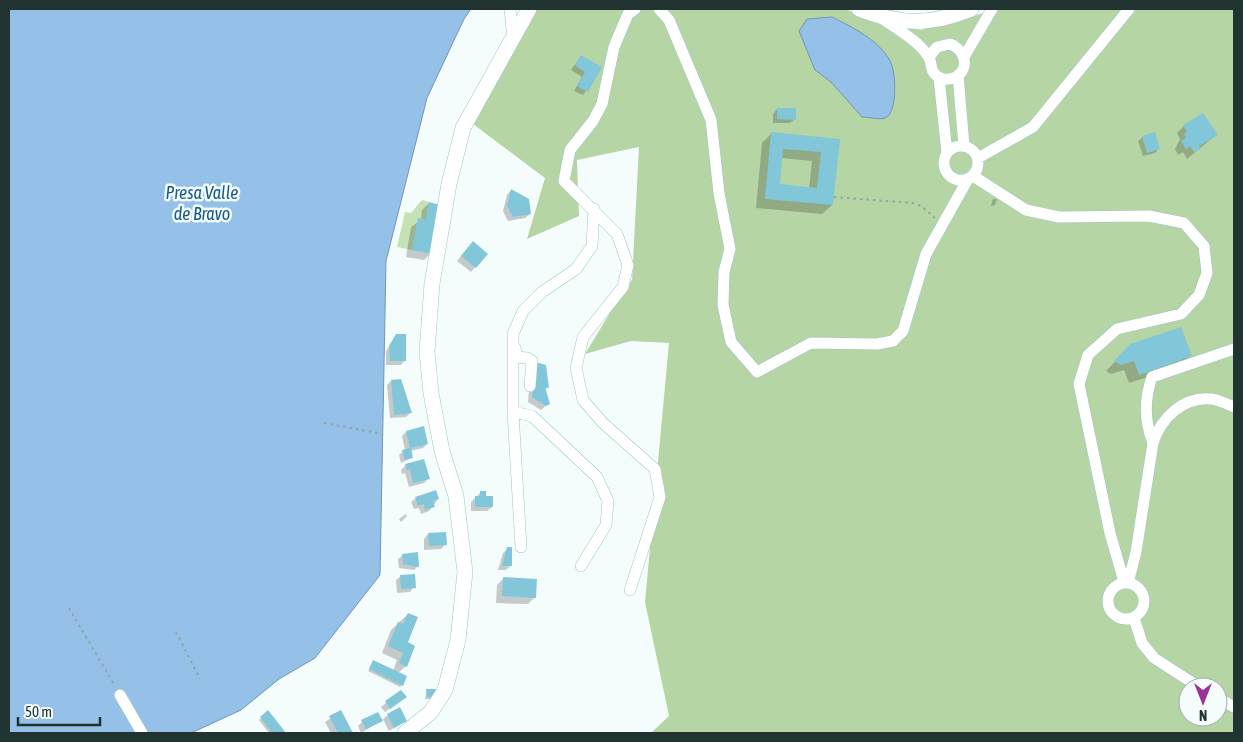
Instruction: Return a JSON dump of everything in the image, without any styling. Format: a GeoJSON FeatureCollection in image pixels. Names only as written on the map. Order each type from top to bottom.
{"type":"FeatureCollection","features":[{"type":"Feature","properties":{"kind":"main road"},"geometry":{"type":"LineString","coordinates":[[405,733],[431,712],[446,690],[458,640],[464,572],[456,496],[442,451],[431,393],[427,352],[432,284],[449,184],[463,128],[529,9]]}},
{"type":"Feature","properties":{"kind":"main road"},"geometry":{"type":"LineString","coordinates":[[858,9],[878,16],[921,23],[971,9]]}},
{"type":"Feature","properties":{"kind":"street"},"geometry":{"type":"LineString","coordinates":[[510,9],[513,40]]}},
{"type":"Feature","properties":{"kind":"street"},"geometry":{"type":"LineString","coordinates":[[630,590],[660,497],[655,469],[603,423],[583,400],[576,368],[583,337],[624,288],[628,265],[617,234],[564,181],[570,150],[602,104],[614,46],[628,14],[635,9]]}},
{"type":"Feature","properties":{"kind":"street"},"geometry":{"type":"LineString","coordinates":[[659,9],[669,20],[711,120],[720,193],[730,249],[724,272],[723,305],[731,342],[757,372],[811,343],[877,344],[893,341],[903,331],[926,254],[979,165],[975,153],[964,146],[948,153]]}},
{"type":"Feature","properties":{"kind":"street"},"geometry":{"type":"LineString","coordinates":[[878,16],[910,39],[929,57],[932,72],[939,78],[952,79],[958,76],[964,67],[964,57],[992,9]]}},
{"type":"Feature","properties":{"kind":"street"},"geometry":{"type":"LineString","coordinates":[[978,158],[1033,127],[1129,9]]}},
{"type":"Feature","properties":{"kind":"street"},"geometry":{"type":"LineString","coordinates":[[929,57],[937,46],[950,44],[956,46],[964,57]]}},
{"type":"Feature","properties":{"kind":"street"},"geometry":{"type":"LineString","coordinates":[[958,76],[964,146]]}},
{"type":"Feature","properties":{"kind":"street"},"geometry":{"type":"LineString","coordinates":[[939,78],[948,153],[944,167],[953,178],[970,178],[1026,210],[1059,217],[1149,216],[1184,223],[1204,246],[1207,273],[1199,295],[1181,314],[1117,329],[1088,355],[1079,384],[1110,533],[1126,583]]}},
{"type":"Feature","properties":{"kind":"street"},"geometry":{"type":"LineString","coordinates":[[521,547],[514,412],[514,334],[524,311],[542,292],[576,269],[592,246],[594,209]]}},
{"type":"Feature","properties":{"kind":"street"},"geometry":{"type":"LineString","coordinates":[[514,334],[517,357],[527,358],[532,361],[530,386]]}},
{"type":"Feature","properties":{"kind":"street"},"geometry":{"type":"LineString","coordinates":[[1153,444],[1147,426],[1145,408],[1152,377],[1234,349]]}},
{"type":"Feature","properties":{"kind":"street"},"geometry":{"type":"LineString","coordinates":[[1126,583],[1136,552],[1153,444],[1164,421],[1182,406],[1197,400],[1213,399],[1234,407]]}},
{"type":"Feature","properties":{"kind":"street"},"geometry":{"type":"LineString","coordinates":[[514,412],[532,416],[597,477],[608,501],[606,525],[582,566]]}},
{"type":"Feature","properties":{"kind":"street"},"geometry":{"type":"LineString","coordinates":[[1126,583],[1138,587],[1144,600],[1141,612],[1134,618],[1124,620],[1117,617],[1108,605],[1111,590],[1126,583]]}},
{"type":"Feature","properties":{"kind":"street"},"geometry":{"type":"LineString","coordinates":[[1134,618],[1142,643],[1154,658],[1184,677]]}},
{"type":"Feature","properties":{"kind":"street"},"geometry":{"type":"LineString","coordinates":[[120,695],[142,733]]}},
{"type":"Feature","properties":{"kind":"path"},"geometry":{"type":"LineString","coordinates":[[834,197],[912,203],[921,206],[942,225]]}},
{"type":"Feature","properties":{"kind":"path"},"geometry":{"type":"LineString","coordinates":[[324,423],[383,434]]}},
{"type":"Feature","properties":{"kind":"path"},"geometry":{"type":"LineString","coordinates":[[68,608],[120,695]]}},
{"type":"Feature","properties":{"kind":"path"},"geometry":{"type":"LineString","coordinates":[[176,632],[200,679]]}},
{"type":"Feature","properties":{"kind":"green space"},"geometry":{"type":"Polygon","coordinates":[[[537,9],[845,9],[879,22],[921,30],[996,9],[1234,9],[1234,733],[651,733],[669,716],[645,602],[669,343],[631,341],[585,354],[632,280],[639,147],[577,160],[579,216],[527,239],[545,178],[473,124],[537,9]]]}},
{"type":"Feature","properties":{"kind":"green space"},"geometry":{"type":"Polygon","coordinates":[[[422,200],[429,202],[426,220],[418,219],[412,250],[397,247],[405,212],[411,213],[422,200]]]}},
{"type":"Feature","properties":{"kind":"water","name":"Presa Valle de Bravo"},"geometry":{"type":"Polygon","coordinates":[[[9,9],[471,9],[464,19],[427,98],[386,261],[380,575],[315,658],[279,679],[241,710],[191,733],[9,733],[9,9]]]}},
{"type":"Feature","properties":{"kind":"water"},"geometry":{"type":"Polygon","coordinates":[[[832,17],[872,40],[890,61],[894,73],[895,91],[892,109],[885,118],[862,117],[831,82],[815,70],[799,31],[807,19],[832,17]]]}},
{"type":"Feature","properties":{"kind":"building"},"geometry":{"type":"Polygon","coordinates":[[[581,55],[602,67],[588,92],[577,86],[585,72],[575,65],[581,55]]]}},
{"type":"Feature","properties":{"kind":"building"},"geometry":{"type":"Polygon","coordinates":[[[777,108],[796,108],[796,120],[777,119],[777,108]]]}},
{"type":"Feature","properties":{"kind":"building"},"geometry":{"type":"Polygon","coordinates":[[[1203,113],[1218,135],[1199,146],[1201,149],[1194,152],[1190,146],[1186,149],[1181,141],[1186,138],[1184,134],[1187,132],[1183,125],[1203,113]]]}},
{"type":"Feature","properties":{"kind":"building"},"geometry":{"type":"Polygon","coordinates":[[[771,132],[840,139],[833,205],[765,199],[771,132]],[[783,149],[780,184],[817,188],[821,152],[783,149]]]}},
{"type":"Feature","properties":{"kind":"building"},"geometry":{"type":"Polygon","coordinates":[[[1155,132],[1160,149],[1147,153],[1142,136],[1155,132]]]}},
{"type":"Feature","properties":{"kind":"building"},"geometry":{"type":"Polygon","coordinates":[[[511,189],[529,199],[531,214],[513,217],[507,206],[511,189]]]}},
{"type":"Feature","properties":{"kind":"building"},"geometry":{"type":"Polygon","coordinates":[[[429,202],[440,205],[432,254],[412,250],[418,218],[426,220],[429,202]]]}},
{"type":"Feature","properties":{"kind":"building"},"geometry":{"type":"Polygon","coordinates":[[[473,241],[488,254],[476,268],[461,256],[473,241]]]}},
{"type":"Feature","properties":{"kind":"building"},"geometry":{"type":"Polygon","coordinates":[[[1181,327],[1192,356],[1139,375],[1134,361],[1121,365],[1114,361],[1130,344],[1181,327]]]}},
{"type":"Feature","properties":{"kind":"building"},"geometry":{"type":"Polygon","coordinates":[[[396,334],[406,334],[406,361],[390,361],[389,346],[396,334]]]}},
{"type":"Feature","properties":{"kind":"building"},"geometry":{"type":"Polygon","coordinates":[[[535,362],[546,365],[549,388],[545,387],[550,404],[546,406],[532,397],[535,362]]]}},
{"type":"Feature","properties":{"kind":"building"},"geometry":{"type":"Polygon","coordinates":[[[401,379],[412,413],[394,415],[391,380],[401,379]]]}},
{"type":"Feature","properties":{"kind":"building"},"geometry":{"type":"Polygon","coordinates":[[[424,426],[428,444],[411,448],[413,458],[405,460],[402,450],[410,448],[406,431],[424,426]]]}},
{"type":"Feature","properties":{"kind":"building"},"geometry":{"type":"Polygon","coordinates":[[[424,459],[430,479],[413,483],[410,469],[407,470],[405,464],[424,459]]]}},
{"type":"Feature","properties":{"kind":"building"},"geometry":{"type":"Polygon","coordinates":[[[436,490],[439,499],[433,501],[435,507],[425,510],[424,504],[418,506],[415,497],[436,490]]]}},
{"type":"Feature","properties":{"kind":"building"},"geometry":{"type":"Polygon","coordinates":[[[480,491],[486,491],[486,496],[493,496],[493,507],[475,507],[475,496],[480,496],[480,491]]]}},
{"type":"Feature","properties":{"kind":"building"},"geometry":{"type":"Polygon","coordinates":[[[446,532],[447,545],[429,546],[428,533],[446,532]]]}},
{"type":"Feature","properties":{"kind":"building"},"geometry":{"type":"Polygon","coordinates":[[[507,547],[512,547],[512,566],[502,566],[507,547]]]}},
{"type":"Feature","properties":{"kind":"building"},"geometry":{"type":"Polygon","coordinates":[[[418,552],[419,567],[403,564],[402,554],[418,552]]]}},
{"type":"Feature","properties":{"kind":"building"},"geometry":{"type":"Polygon","coordinates":[[[415,574],[416,588],[401,589],[400,575],[415,574]]]}},
{"type":"Feature","properties":{"kind":"building"},"geometry":{"type":"Polygon","coordinates":[[[503,577],[537,579],[536,598],[502,596],[503,577]]]}},
{"type":"Feature","properties":{"kind":"building"},"geometry":{"type":"Polygon","coordinates":[[[408,613],[418,617],[408,642],[415,646],[407,667],[399,663],[403,653],[388,646],[398,622],[403,624],[408,613]]]}},
{"type":"Feature","properties":{"kind":"building"},"geometry":{"type":"Polygon","coordinates":[[[373,660],[407,676],[403,686],[369,669],[373,660]]]}},
{"type":"Feature","properties":{"kind":"building"},"geometry":{"type":"Polygon","coordinates":[[[426,689],[436,689],[436,697],[427,697],[426,689]]]}},
{"type":"Feature","properties":{"kind":"building"},"geometry":{"type":"Polygon","coordinates":[[[401,690],[407,697],[390,709],[385,701],[401,690]]]}},
{"type":"Feature","properties":{"kind":"building"},"geometry":{"type":"Polygon","coordinates":[[[400,707],[407,721],[394,728],[387,714],[400,707]]]}},
{"type":"Feature","properties":{"kind":"building"},"geometry":{"type":"Polygon","coordinates":[[[268,710],[286,733],[272,733],[260,717],[268,710]]]}},
{"type":"Feature","properties":{"kind":"building"},"geometry":{"type":"Polygon","coordinates":[[[341,710],[353,733],[338,733],[329,716],[341,710]]]}},
{"type":"Feature","properties":{"kind":"building"},"geometry":{"type":"Polygon","coordinates":[[[378,712],[383,721],[366,729],[361,720],[378,712]]]}}]}
